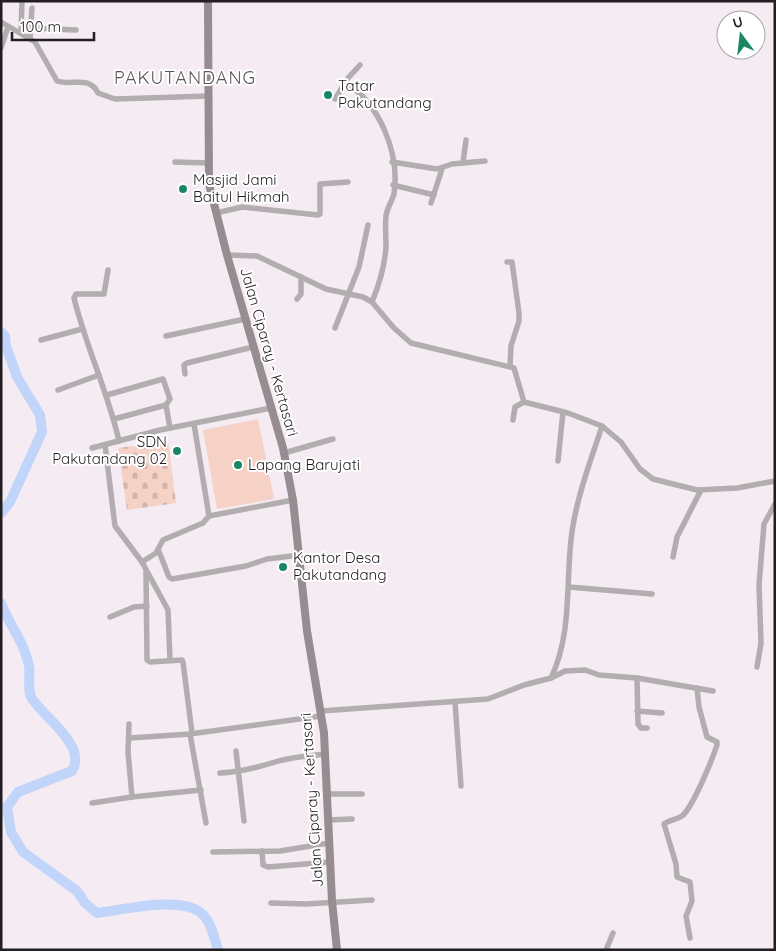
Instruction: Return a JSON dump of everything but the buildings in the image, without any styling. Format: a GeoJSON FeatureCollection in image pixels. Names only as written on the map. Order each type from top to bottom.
{"type":"FeatureCollection","features":[{"type":"Feature","properties":{"kind":"main road","name":"Jalan Ciparay - Kertasari"},"geometry":{"type":"LineString","coordinates":[[208,1],[209,184],[227,255],[284,453],[293,500],[307,631],[326,754],[332,901],[337,950]]}},
{"type":"Feature","properties":{"kind":"street"},"geometry":{"type":"LineString","coordinates":[[20,33],[22,1]]}},
{"type":"Feature","properties":{"kind":"street"},"geometry":{"type":"LineString","coordinates":[[30,38],[32,8]]}},
{"type":"Feature","properties":{"kind":"street"},"geometry":{"type":"LineString","coordinates":[[1,22],[30,38],[39,48],[57,80],[88,82],[102,95],[116,99],[209,96]]}},
{"type":"Feature","properties":{"kind":"street"},"geometry":{"type":"LineString","coordinates":[[1,48],[8,27]]}},
{"type":"Feature","properties":{"kind":"street"},"geometry":{"type":"LineString","coordinates":[[31,28],[76,30]]}},
{"type":"Feature","properties":{"kind":"street"},"geometry":{"type":"LineString","coordinates":[[335,98],[360,66]]}},
{"type":"Feature","properties":{"kind":"street"},"geometry":{"type":"LineString","coordinates":[[345,83],[358,92],[382,124],[392,162],[394,195],[386,216],[386,249],[382,273],[372,302]]}},
{"type":"Feature","properties":{"kind":"street"},"geometry":{"type":"LineString","coordinates":[[464,163],[466,140]]}},
{"type":"Feature","properties":{"kind":"street"},"geometry":{"type":"LineString","coordinates":[[392,162],[442,169],[450,164],[485,161]]}},
{"type":"Feature","properties":{"kind":"street"},"geometry":{"type":"LineString","coordinates":[[175,162],[209,163]]}},
{"type":"Feature","properties":{"kind":"street"},"geometry":{"type":"LineString","coordinates":[[431,203],[442,169]]}},
{"type":"Feature","properties":{"kind":"street"},"geometry":{"type":"LineString","coordinates":[[216,213],[242,207],[318,215],[320,214],[320,184],[348,182]]}},
{"type":"Feature","properties":{"kind":"street"},"geometry":{"type":"LineString","coordinates":[[393,185],[434,195]]}},
{"type":"Feature","properties":{"kind":"street"},"geometry":{"type":"LineString","coordinates":[[335,328],[359,267],[368,225]]}},
{"type":"Feature","properties":{"kind":"street"},"geometry":{"type":"LineString","coordinates":[[227,255],[257,256],[326,289],[354,294],[372,302],[394,328],[411,343],[510,366],[515,369],[524,402]]}},
{"type":"Feature","properties":{"kind":"street"},"geometry":{"type":"LineString","coordinates":[[507,262],[512,262],[519,313],[519,321],[511,346],[510,366]]}},
{"type":"Feature","properties":{"kind":"street"},"geometry":{"type":"LineString","coordinates":[[108,270],[104,294],[83,293],[76,294],[74,298],[82,329],[107,395],[119,441]]}},
{"type":"Feature","properties":{"kind":"street"},"geometry":{"type":"LineString","coordinates":[[297,299],[301,294],[301,277]]}},
{"type":"Feature","properties":{"kind":"street"},"geometry":{"type":"LineString","coordinates":[[166,336],[245,319]]}},
{"type":"Feature","properties":{"kind":"street"},"geometry":{"type":"LineString","coordinates":[[41,340],[82,329]]}},
{"type":"Feature","properties":{"kind":"street"},"geometry":{"type":"LineString","coordinates":[[185,374],[184,365],[187,363],[253,347]]}},
{"type":"Feature","properties":{"kind":"street"},"geometry":{"type":"LineString","coordinates":[[58,390],[98,375]]}},
{"type":"Feature","properties":{"kind":"street"},"geometry":{"type":"LineString","coordinates":[[107,395],[162,379],[170,399],[166,406],[170,428]]}},
{"type":"Feature","properties":{"kind":"street"},"geometry":{"type":"LineString","coordinates":[[513,420],[515,407],[524,402],[563,412],[602,426],[621,442],[646,475],[653,479],[701,490],[737,488],[775,481]]}},
{"type":"Feature","properties":{"kind":"street"},"geometry":{"type":"LineString","coordinates":[[114,418],[166,406]]}},
{"type":"Feature","properties":{"kind":"street"},"geometry":{"type":"LineString","coordinates":[[92,448],[170,428],[271,408]]}},
{"type":"Feature","properties":{"kind":"street"},"geometry":{"type":"LineString","coordinates":[[558,461],[563,412]]}},
{"type":"Feature","properties":{"kind":"street"},"geometry":{"type":"LineString","coordinates":[[194,424],[210,516]]}},
{"type":"Feature","properties":{"kind":"street"},"geometry":{"type":"LineString","coordinates":[[550,678],[555,668],[566,627],[572,531],[602,426]]}},
{"type":"Feature","properties":{"kind":"street"},"geometry":{"type":"LineString","coordinates":[[284,453],[333,439]]}},
{"type":"Feature","properties":{"kind":"street"},"geometry":{"type":"LineString","coordinates":[[105,445],[115,526],[142,562],[168,610],[170,660]]}},
{"type":"Feature","properties":{"kind":"street"},"geometry":{"type":"LineString","coordinates":[[673,557],[677,537],[701,490]]}},
{"type":"Feature","properties":{"kind":"street"},"geometry":{"type":"LineString","coordinates":[[142,562],[158,549],[166,538],[203,523],[210,516],[293,500]]}},
{"type":"Feature","properties":{"kind":"street"},"geometry":{"type":"LineString","coordinates":[[757,667],[761,643],[759,585],[764,524],[775,504]]}},
{"type":"Feature","properties":{"kind":"street"},"geometry":{"type":"LineString","coordinates":[[158,549],[169,577],[172,579],[246,566],[267,559],[300,555]]}},
{"type":"Feature","properties":{"kind":"street"},"geometry":{"type":"LineString","coordinates":[[146,570],[147,660],[150,662],[182,660],[184,664],[191,733],[206,822]]}},
{"type":"Feature","properties":{"kind":"street"},"geometry":{"type":"LineString","coordinates":[[569,587],[652,594]]}},
{"type":"Feature","properties":{"kind":"street"},"geometry":{"type":"LineString","coordinates":[[110,617],[134,608],[147,606]]}},
{"type":"Feature","properties":{"kind":"street"},"geometry":{"type":"LineString","coordinates":[[130,738],[191,733],[321,714],[488,699],[565,671],[585,670],[599,675],[637,678],[713,690]]}},
{"type":"Feature","properties":{"kind":"street"},"geometry":{"type":"LineString","coordinates":[[637,678],[639,726],[647,728]]}},
{"type":"Feature","properties":{"kind":"street"},"geometry":{"type":"LineString","coordinates":[[690,938],[686,916],[692,901],[690,882],[677,877],[676,864],[664,824],[679,818],[686,812],[709,769],[717,745],[717,742],[707,737],[699,707],[697,688]]}},
{"type":"Feature","properties":{"kind":"street"},"geometry":{"type":"LineString","coordinates":[[455,702],[461,786]]}},
{"type":"Feature","properties":{"kind":"street"},"geometry":{"type":"LineString","coordinates":[[637,711],[662,712]]}},
{"type":"Feature","properties":{"kind":"street"},"geometry":{"type":"LineString","coordinates":[[129,724],[128,752],[132,797]]}},
{"type":"Feature","properties":{"kind":"street"},"geometry":{"type":"LineString","coordinates":[[236,751],[244,821]]}},
{"type":"Feature","properties":{"kind":"street"},"geometry":{"type":"LineString","coordinates":[[220,773],[239,772],[265,767],[276,762],[326,754]]}},
{"type":"Feature","properties":{"kind":"street"},"geometry":{"type":"LineString","coordinates":[[92,803],[201,790]]}},
{"type":"Feature","properties":{"kind":"street"},"geometry":{"type":"LineString","coordinates":[[327,794],[362,794]]}},
{"type":"Feature","properties":{"kind":"street"},"geometry":{"type":"LineString","coordinates":[[328,820],[352,819]]}},
{"type":"Feature","properties":{"kind":"street"},"geometry":{"type":"LineString","coordinates":[[213,852],[285,850],[329,843]]}},
{"type":"Feature","properties":{"kind":"street"},"geometry":{"type":"LineString","coordinates":[[262,851],[263,865],[268,867],[330,862]]}},
{"type":"Feature","properties":{"kind":"street"},"geometry":{"type":"LineString","coordinates":[[271,904],[372,900]]}},
{"type":"Feature","properties":{"kind":"street"},"geometry":{"type":"LineString","coordinates":[[606,950],[613,933]]}},
{"type":"Feature","properties":{"kind":"green space","name":"Lapang Barujati"},"geometry":{"type":"Polygon","coordinates":[[[258,419],[274,499],[217,509],[203,430],[258,419]]]}},
{"type":"Feature","properties":{"kind":"green space"},"geometry":{"type":"Polygon","coordinates":[[[168,441],[176,503],[127,510],[118,448],[168,441]]]}},
{"type":"Feature","properties":{"kind":"waterway"},"geometry":{"type":"LineString","coordinates":[[1,332],[5,336],[6,346],[17,377],[40,415],[42,432],[10,502],[1,513]]}},
{"type":"Feature","properties":{"kind":"waterway"},"geometry":{"type":"LineString","coordinates":[[1,603],[27,658],[31,696],[39,708],[70,743],[74,752],[75,762],[72,771],[18,792],[7,807],[11,832],[23,852],[77,891],[85,903],[97,913],[165,904],[190,907],[200,912],[209,924],[218,950]]}},
{"type":"Feature","properties":{"kind":"place","name":"Tatar Pakutandang"},"geometry":{"type":"Point","coordinates":[328,95]}},
{"type":"Feature","properties":{"kind":"place","name":"Masjid Jami Baitul Hikmah"},"geometry":{"type":"Point","coordinates":[183,189]}},
{"type":"Feature","properties":{"kind":"place","name":"SDN Pakutandang 02"},"geometry":{"type":"Point","coordinates":[177,451]}},
{"type":"Feature","properties":{"kind":"place","name":"Lapang Barujati"},"geometry":{"type":"Point","coordinates":[238,465]}},
{"type":"Feature","properties":{"kind":"place","name":"Kantor Desa Pakutandang"},"geometry":{"type":"Point","coordinates":[283,567]}},
{"type":"Feature","properties":{"kind":"district","name":"PAKUTANDANG"},"geometry":{"type":"Point","coordinates":[185,78]}}]}
